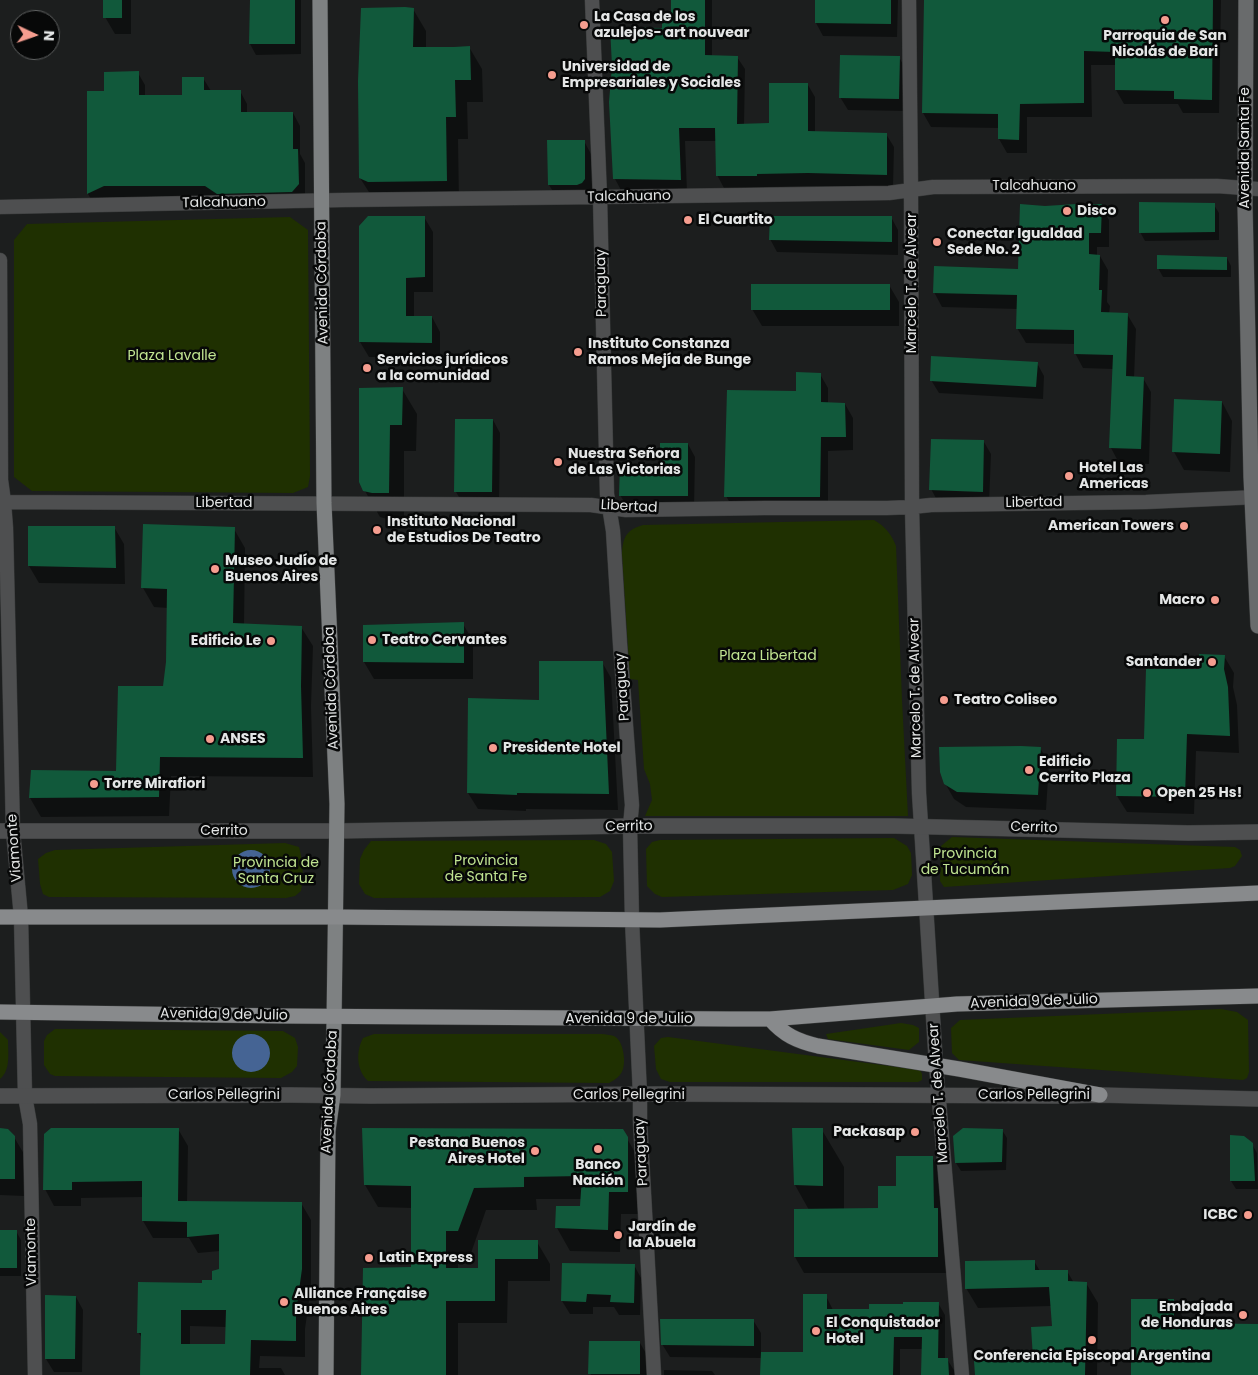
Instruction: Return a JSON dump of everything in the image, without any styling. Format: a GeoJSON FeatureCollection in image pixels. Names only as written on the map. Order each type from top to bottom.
{"type":"FeatureCollection","features":[{"type":"Feature","properties":{"kind":"highway"},"geometry":{"type":"LineString","coordinates":[[0,917],[335,917],[632,920],[926,909],[1258,893]]}},
{"type":"Feature","properties":{"kind":"highway","name":"Avenida 9 de Julio"},"geometry":{"type":"LineString","coordinates":[[0,1012],[334,1017],[770,1018],[932,1006],[1258,996]]}},
{"type":"Feature","properties":{"kind":"highway"},"geometry":{"type":"LineString","coordinates":[[770,1018],[784,1033],[808,1043],[1100,1095]]}},
{"type":"Feature","properties":{"kind":"main road","name":"Avenida Córdoba"},"geometry":{"type":"LineString","coordinates":[[320,0],[324,503],[337,804],[333,1095],[328,1131],[326,1375]]}},
{"type":"Feature","properties":{"kind":"main road","name":"Avenida Santa Fe"},"geometry":{"type":"LineString","coordinates":[[1246,0],[1252,188],[1258,626]]}},
{"type":"Feature","properties":{"kind":"street","name":"Paraguay"},"geometry":{"type":"LineString","coordinates":[[592,0],[600,198],[607,494],[613,532],[632,805],[630,826],[632,920],[640,1121],[654,1375]]}},
{"type":"Feature","properties":{"kind":"street","name":"Marcelo T. de Alvear"},"geometry":{"type":"LineString","coordinates":[[909,0],[912,507],[919,793],[936,1065],[962,1375]]}},
{"type":"Feature","properties":{"kind":"street","name":"Talcahuano"},"geometry":{"type":"LineString","coordinates":[[0,207],[889,192],[933,186],[1217,186],[1252,188]]}},
{"type":"Feature","properties":{"kind":"street","name":"Viamonte"},"geometry":{"type":"LineString","coordinates":[[0,260],[6,831],[21,917],[25,1096],[30,1124],[35,1375]]}},
{"type":"Feature","properties":{"kind":"street","name":"Libertad"},"geometry":{"type":"LineString","coordinates":[[2,502],[591,505],[626,510],[912,507],[1255,498]]}},
{"type":"Feature","properties":{"kind":"street","name":"Cerrito"},"geometry":{"type":"LineString","coordinates":[[6,831],[337,831],[630,826],[921,826],[1188,833],[1258,832]]}},
{"type":"Feature","properties":{"kind":"street","name":"Carlos Pellegrini"},"geometry":{"type":"LineString","coordinates":[[0,1096],[1100,1095],[1258,1099]]}},
{"type":"Feature","properties":{"kind":"green space","name":"Plaza Lavalle"},"geometry":{"type":"Polygon","coordinates":[[[290,217],[308,230],[310,476],[308,487],[293,493],[32,491],[14,477],[14,240],[27,224],[290,217]]]}},
{"type":"Feature","properties":{"kind":"green space","name":"Plaza Libertad"},"geometry":{"type":"Polygon","coordinates":[[[874,520],[888,531],[896,546],[908,816],[645,816],[652,800],[650,784],[644,769],[638,680],[630,679],[622,554],[626,535],[633,529],[643,525],[874,520]]]}},
{"type":"Feature","properties":{"kind":"green space","name":"Provincia de Tucumán"},"geometry":{"type":"Polygon","coordinates":[[[952,837],[1235,847],[1240,850],[1242,856],[1235,866],[1230,868],[944,887],[940,881],[941,846],[952,837]]]}},
{"type":"Feature","properties":{"kind":"green space"},"geometry":{"type":"Polygon","coordinates":[[[894,838],[907,846],[911,853],[912,875],[908,884],[893,890],[662,897],[655,894],[647,886],[646,849],[652,842],[660,840],[894,838]]]}},
{"type":"Feature","properties":{"kind":"green space","name":"Provincia de Santa Fe"},"geometry":{"type":"Polygon","coordinates":[[[594,840],[606,844],[612,852],[614,881],[610,891],[600,897],[374,898],[365,894],[359,884],[360,859],[371,841],[594,840]]]}},
{"type":"Feature","properties":{"kind":"green space","name":"Provincia de Santa Cruz"},"geometry":{"type":"Polygon","coordinates":[[[285,843],[299,847],[303,874],[301,891],[295,896],[286,898],[49,897],[43,894],[40,884],[38,859],[46,853],[55,850],[285,843]]]}},
{"type":"Feature","properties":{"kind":"green space"},"geometry":{"type":"Polygon","coordinates":[[[1221,1009],[1237,1012],[1248,1020],[1249,1072],[1247,1078],[1243,1080],[959,1060],[952,1053],[951,1028],[960,1020],[1221,1009]]]}},
{"type":"Feature","properties":{"kind":"green space"},"geometry":{"type":"Polygon","coordinates":[[[901,1023],[919,1028],[919,1042],[909,1050],[828,1039],[826,1034],[901,1023]]]}},
{"type":"Feature","properties":{"kind":"green space"},"geometry":{"type":"Polygon","coordinates":[[[55,1029],[283,1031],[295,1038],[298,1047],[297,1066],[292,1072],[281,1078],[55,1076],[50,1074],[44,1065],[44,1041],[47,1035],[55,1029]]]}},
{"type":"Feature","properties":{"kind":"green space"},"geometry":{"type":"Polygon","coordinates":[[[0,1032],[8,1040],[8,1056],[6,1071],[0,1079],[0,1032]]]}},
{"type":"Feature","properties":{"kind":"green space"},"geometry":{"type":"Polygon","coordinates":[[[374,1034],[605,1034],[614,1036],[620,1042],[624,1056],[624,1065],[619,1076],[609,1083],[368,1081],[359,1066],[358,1054],[363,1038],[374,1034]]]}},
{"type":"Feature","properties":{"kind":"green space"},"geometry":{"type":"Polygon","coordinates":[[[668,1037],[920,1070],[922,1080],[918,1082],[670,1082],[661,1079],[656,1069],[654,1046],[661,1038],[668,1037]]]}},
{"type":"Feature","properties":{"kind":"water"},"geometry":{"type":"Polygon","coordinates":[[[251,850],[258,851],[264,856],[269,862],[269,876],[264,882],[258,887],[251,888],[244,887],[238,882],[233,876],[232,869],[233,862],[238,856],[244,851],[251,850]]]}},
{"type":"Feature","properties":{"kind":"water"},"geometry":{"type":"Polygon","coordinates":[[[251,1034],[258,1035],[264,1040],[269,1046],[269,1060],[264,1066],[258,1071],[251,1072],[244,1071],[238,1066],[233,1060],[232,1053],[233,1046],[238,1040],[244,1035],[251,1034]]]}},
{"type":"Feature","properties":{"kind":"building"},"geometry":{"type":"Polygon","coordinates":[[[103,0],[122,0],[122,18],[103,18],[103,0]]]}},
{"type":"Feature","properties":{"kind":"building"},"geometry":{"type":"Polygon","coordinates":[[[250,0],[295,0],[295,44],[249,44],[250,0]]]}},
{"type":"Feature","properties":{"kind":"building"},"geometry":{"type":"Polygon","coordinates":[[[671,0],[705,0],[705,55],[738,56],[737,124],[769,123],[769,83],[808,83],[808,131],[887,133],[887,175],[808,173],[716,176],[715,128],[679,128],[681,180],[613,179],[609,102],[612,66],[610,27],[662,28],[662,16],[671,16],[671,0]]]}},
{"type":"Feature","properties":{"kind":"building"},"geometry":{"type":"Polygon","coordinates":[[[815,0],[891,0],[891,24],[815,23],[815,0]]]}},
{"type":"Feature","properties":{"kind":"building"},"geometry":{"type":"Polygon","coordinates":[[[924,0],[1213,0],[1212,100],[1174,99],[1174,91],[1115,90],[1115,52],[1084,51],[1084,103],[1020,104],[1019,140],[998,139],[998,114],[922,113],[924,0]]]}},
{"type":"Feature","properties":{"kind":"building"},"geometry":{"type":"Polygon","coordinates":[[[361,8],[414,8],[413,47],[470,46],[471,80],[455,80],[456,117],[446,117],[447,181],[368,182],[359,178],[358,81],[361,8]]]}},
{"type":"Feature","properties":{"kind":"building"},"geometry":{"type":"Polygon","coordinates":[[[840,55],[900,56],[899,99],[839,98],[840,55]]]}},
{"type":"Feature","properties":{"kind":"building"},"geometry":{"type":"Polygon","coordinates":[[[139,71],[139,95],[182,95],[182,77],[204,77],[204,90],[241,90],[241,112],[293,112],[293,149],[298,149],[299,184],[292,192],[217,194],[205,186],[104,186],[87,194],[87,91],[104,91],[104,72],[139,71]]]}},
{"type":"Feature","properties":{"kind":"building"},"geometry":{"type":"Polygon","coordinates":[[[547,140],[585,140],[585,179],[582,183],[577,185],[548,185],[547,140]]]}},
{"type":"Feature","properties":{"kind":"building"},"geometry":{"type":"Polygon","coordinates":[[[1139,202],[1215,203],[1215,232],[1139,233],[1139,202]]]}},
{"type":"Feature","properties":{"kind":"building"},"geometry":{"type":"Polygon","coordinates":[[[1020,204],[1045,206],[1102,204],[1101,233],[1089,233],[1089,254],[1100,255],[1099,290],[1102,290],[1101,312],[1128,313],[1126,376],[1144,377],[1141,449],[1109,448],[1113,355],[1074,354],[1074,330],[1016,329],[1017,295],[933,293],[934,266],[1018,269],[1020,204]]]}},
{"type":"Feature","properties":{"kind":"building"},"geometry":{"type":"Polygon","coordinates":[[[368,216],[425,216],[425,277],[406,278],[406,316],[432,316],[432,343],[359,342],[359,226],[368,216]]]}},
{"type":"Feature","properties":{"kind":"building"},"geometry":{"type":"Polygon","coordinates":[[[770,216],[892,216],[892,242],[769,240],[770,216]]]}},
{"type":"Feature","properties":{"kind":"building"},"geometry":{"type":"Polygon","coordinates":[[[1157,255],[1227,257],[1227,270],[1157,269],[1157,255]]]}},
{"type":"Feature","properties":{"kind":"building"},"geometry":{"type":"Polygon","coordinates":[[[751,284],[890,284],[890,310],[751,310],[751,284]]]}},
{"type":"Feature","properties":{"kind":"building"},"geometry":{"type":"Polygon","coordinates":[[[931,356],[1038,362],[1036,387],[930,381],[931,356]]]}},
{"type":"Feature","properties":{"kind":"building"},"geometry":{"type":"Polygon","coordinates":[[[796,372],[821,373],[821,402],[845,403],[846,437],[821,437],[820,497],[724,497],[727,390],[796,391],[796,372]]]}},
{"type":"Feature","properties":{"kind":"building"},"geometry":{"type":"Polygon","coordinates":[[[403,387],[402,425],[390,425],[389,493],[363,491],[359,482],[359,388],[403,387]]]}},
{"type":"Feature","properties":{"kind":"building"},"geometry":{"type":"Polygon","coordinates":[[[1174,399],[1222,401],[1220,454],[1172,452],[1174,399]]]}},
{"type":"Feature","properties":{"kind":"building"},"geometry":{"type":"Polygon","coordinates":[[[455,419],[493,419],[492,492],[454,492],[455,419]]]}},
{"type":"Feature","properties":{"kind":"building"},"geometry":{"type":"Polygon","coordinates":[[[931,439],[984,440],[983,492],[929,490],[931,439]]]}},
{"type":"Feature","properties":{"kind":"building"},"geometry":{"type":"Polygon","coordinates":[[[660,443],[688,443],[688,496],[619,496],[620,465],[660,466],[660,443]]]}},
{"type":"Feature","properties":{"kind":"building"},"geometry":{"type":"Polygon","coordinates":[[[143,524],[235,527],[233,623],[302,626],[303,758],[160,757],[159,797],[29,798],[31,770],[116,771],[118,686],[163,686],[166,662],[167,589],[141,588],[143,524]]]}},
{"type":"Feature","properties":{"kind":"building"},"geometry":{"type":"Polygon","coordinates":[[[28,526],[115,526],[116,568],[28,566],[28,526]]]}},
{"type":"Feature","properties":{"kind":"building"},"geometry":{"type":"Polygon","coordinates":[[[464,622],[464,663],[363,662],[363,625],[464,622]]]}},
{"type":"Feature","properties":{"kind":"building"},"geometry":{"type":"Polygon","coordinates":[[[1199,654],[1225,655],[1224,669],[1228,687],[1230,736],[1187,734],[1185,797],[1116,796],[1117,739],[1144,739],[1146,669],[1199,669],[1199,654]]]}},
{"type":"Feature","properties":{"kind":"building"},"geometry":{"type":"Polygon","coordinates":[[[539,661],[603,661],[609,794],[517,793],[517,795],[467,793],[468,698],[539,700],[539,661]]]}},
{"type":"Feature","properties":{"kind":"building"},"geometry":{"type":"Polygon","coordinates":[[[939,747],[1041,747],[1038,795],[957,792],[944,784],[940,772],[939,747]]]}},
{"type":"Feature","properties":{"kind":"building"},"geometry":{"type":"Polygon","coordinates":[[[0,1128],[8,1129],[15,1136],[15,1179],[0,1179],[0,1128]]]}},
{"type":"Feature","properties":{"kind":"building"},"geometry":{"type":"Polygon","coordinates":[[[51,1128],[179,1128],[178,1201],[302,1202],[302,1269],[296,1312],[296,1341],[251,1340],[250,1375],[140,1375],[141,1333],[137,1333],[138,1282],[202,1283],[202,1280],[212,1280],[212,1271],[219,1269],[219,1234],[187,1237],[187,1222],[142,1221],[142,1181],[72,1182],[72,1190],[43,1190],[44,1134],[51,1128]],[[181,1310],[181,1344],[225,1344],[226,1310],[181,1310]]]}},
{"type":"Feature","properties":{"kind":"building"},"geometry":{"type":"Polygon","coordinates":[[[362,1128],[623,1129],[628,1137],[628,1192],[609,1192],[608,1230],[555,1228],[556,1206],[580,1206],[582,1176],[524,1177],[524,1187],[474,1188],[458,1231],[446,1231],[446,1268],[478,1268],[478,1240],[538,1240],[538,1259],[495,1259],[495,1301],[446,1301],[446,1375],[361,1375],[363,1268],[411,1267],[411,1186],[364,1185],[362,1128]]]}},
{"type":"Feature","properties":{"kind":"building"},"geometry":{"type":"Polygon","coordinates":[[[792,1128],[823,1128],[823,1186],[794,1185],[792,1128]]]}},
{"type":"Feature","properties":{"kind":"building"},"geometry":{"type":"Polygon","coordinates":[[[963,1128],[1003,1129],[1002,1162],[955,1163],[953,1136],[963,1128]]]}},
{"type":"Feature","properties":{"kind":"building"},"geometry":{"type":"Polygon","coordinates":[[[1230,1135],[1244,1136],[1253,1143],[1255,1181],[1230,1181],[1230,1135]]]}},
{"type":"Feature","properties":{"kind":"building"},"geometry":{"type":"Polygon","coordinates":[[[896,1156],[933,1156],[934,1208],[938,1208],[938,1257],[794,1257],[794,1209],[878,1208],[878,1186],[896,1186],[896,1156]]]}},
{"type":"Feature","properties":{"kind":"building"},"geometry":{"type":"Polygon","coordinates":[[[0,1230],[17,1230],[17,1268],[0,1268],[0,1230]]]}},
{"type":"Feature","properties":{"kind":"building"},"geometry":{"type":"Polygon","coordinates":[[[1035,1260],[1035,1270],[1068,1270],[1068,1281],[1087,1282],[1085,1375],[975,1375],[974,1361],[1033,1358],[1031,1327],[1052,1326],[1049,1287],[965,1289],[965,1261],[1035,1260]]]}},
{"type":"Feature","properties":{"kind":"building"},"geometry":{"type":"Polygon","coordinates":[[[562,1263],[635,1264],[634,1303],[610,1302],[611,1295],[587,1294],[586,1302],[561,1301],[562,1263]]]}},
{"type":"Feature","properties":{"kind":"building"},"geometry":{"type":"Polygon","coordinates":[[[803,1294],[827,1294],[827,1309],[869,1309],[869,1304],[939,1302],[938,1358],[948,1358],[949,1375],[921,1375],[922,1337],[894,1337],[893,1375],[760,1375],[761,1352],[803,1352],[803,1294]]]}},
{"type":"Feature","properties":{"kind":"building"},"geometry":{"type":"Polygon","coordinates":[[[45,1295],[76,1296],[75,1359],[45,1359],[45,1295]]]}},
{"type":"Feature","properties":{"kind":"building"},"geometry":{"type":"Polygon","coordinates":[[[1131,1299],[1174,1299],[1174,1323],[1258,1324],[1258,1375],[1131,1375],[1131,1299]]]}},
{"type":"Feature","properties":{"kind":"building"},"geometry":{"type":"Polygon","coordinates":[[[660,1319],[754,1319],[754,1346],[661,1345],[660,1319]]]}},
{"type":"Feature","properties":{"kind":"building"},"geometry":{"type":"Polygon","coordinates":[[[589,1341],[640,1341],[640,1374],[588,1374],[589,1341]]]}},
{"type":"Feature","properties":{"kind":"place","name":"Parroquia de San Nicolás de Bari"},"geometry":{"type":"Point","coordinates":[1165,20]}},
{"type":"Feature","properties":{"kind":"place","name":"La Casa de los azulejos- art nouvear"},"geometry":{"type":"Point","coordinates":[584,25]}},
{"type":"Feature","properties":{"kind":"place","name":"Universidad de Empresariales y Sociales"},"geometry":{"type":"Point","coordinates":[552,75]}},
{"type":"Feature","properties":{"kind":"place","name":"Disco"},"geometry":{"type":"Point","coordinates":[1067,211]}},
{"type":"Feature","properties":{"kind":"place","name":"El Cuartito"},"geometry":{"type":"Point","coordinates":[688,220]}},
{"type":"Feature","properties":{"kind":"place","name":"Conectar Igualdad Sede No. 2"},"geometry":{"type":"Point","coordinates":[937,242]}},
{"type":"Feature","properties":{"kind":"place","name":"Instituto Constanza Ramos Mejía de Bunge"},"geometry":{"type":"Point","coordinates":[578,352]}},
{"type":"Feature","properties":{"kind":"place","name":"Servicios jurídicos a la comunidad"},"geometry":{"type":"Point","coordinates":[367,368]}},
{"type":"Feature","properties":{"kind":"place","name":"Nuestra Señora de Las Victorias"},"geometry":{"type":"Point","coordinates":[558,462]}},
{"type":"Feature","properties":{"kind":"place","name":"Hotel Las Americas"},"geometry":{"type":"Point","coordinates":[1069,476]}},
{"type":"Feature","properties":{"kind":"place","name":"American Towers"},"geometry":{"type":"Point","coordinates":[1184,526]}},
{"type":"Feature","properties":{"kind":"place","name":"Instituto Nacional de Estudios De Teatro"},"geometry":{"type":"Point","coordinates":[377,530]}},
{"type":"Feature","properties":{"kind":"place","name":"Museo Judío de Buenos Aires"},"geometry":{"type":"Point","coordinates":[215,569]}},
{"type":"Feature","properties":{"kind":"place","name":"Macro"},"geometry":{"type":"Point","coordinates":[1215,600]}},
{"type":"Feature","properties":{"kind":"place","name":"Teatro Cervantes"},"geometry":{"type":"Point","coordinates":[372,640]}},
{"type":"Feature","properties":{"kind":"place","name":"Edificio Le"},"geometry":{"type":"Point","coordinates":[271,641]}},
{"type":"Feature","properties":{"kind":"place","name":"Santander"},"geometry":{"type":"Point","coordinates":[1212,662]}},
{"type":"Feature","properties":{"kind":"place","name":"Teatro Coliseo"},"geometry":{"type":"Point","coordinates":[944,700]}},
{"type":"Feature","properties":{"kind":"place","name":"ANSES"},"geometry":{"type":"Point","coordinates":[210,739]}},
{"type":"Feature","properties":{"kind":"place","name":"Presidente Hotel"},"geometry":{"type":"Point","coordinates":[493,748]}},
{"type":"Feature","properties":{"kind":"place","name":"Edificio Cerrito Plaza"},"geometry":{"type":"Point","coordinates":[1029,770]}},
{"type":"Feature","properties":{"kind":"place","name":"Torre Mirafiori"},"geometry":{"type":"Point","coordinates":[94,784]}},
{"type":"Feature","properties":{"kind":"place","name":"Open 25 Hs!"},"geometry":{"type":"Point","coordinates":[1147,793]}},
{"type":"Feature","properties":{"kind":"place","name":"Packasap"},"geometry":{"type":"Point","coordinates":[915,1132]}},
{"type":"Feature","properties":{"kind":"place","name":"Banco Nación"},"geometry":{"type":"Point","coordinates":[598,1149]}},
{"type":"Feature","properties":{"kind":"place","name":"Pestana Buenos Aires Hotel"},"geometry":{"type":"Point","coordinates":[535,1151]}},
{"type":"Feature","properties":{"kind":"place","name":"ICBC"},"geometry":{"type":"Point","coordinates":[1248,1215]}},
{"type":"Feature","properties":{"kind":"place","name":"Jardín de la Abuela"},"geometry":{"type":"Point","coordinates":[618,1235]}},
{"type":"Feature","properties":{"kind":"place","name":"Latin Express"},"geometry":{"type":"Point","coordinates":[369,1258]}},
{"type":"Feature","properties":{"kind":"place","name":"Alliance Française Buenos Aires"},"geometry":{"type":"Point","coordinates":[284,1302]}},
{"type":"Feature","properties":{"kind":"place","name":"Embajada de Honduras"},"geometry":{"type":"Point","coordinates":[1243,1315]}},
{"type":"Feature","properties":{"kind":"place","name":"El Conquistador Hotel"},"geometry":{"type":"Point","coordinates":[816,1331]}},
{"type":"Feature","properties":{"kind":"place","name":"Conferencia Episcopal Argentina"},"geometry":{"type":"Point","coordinates":[1092,1340]}}]}
